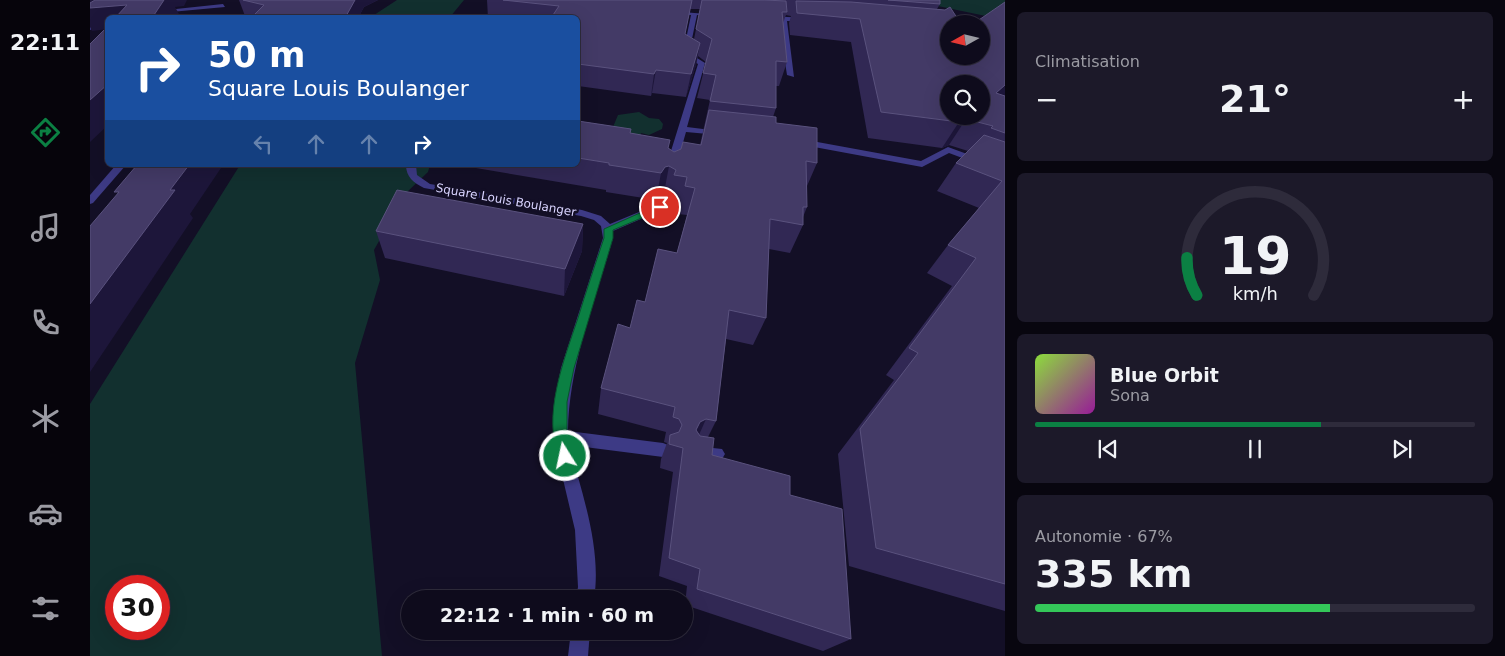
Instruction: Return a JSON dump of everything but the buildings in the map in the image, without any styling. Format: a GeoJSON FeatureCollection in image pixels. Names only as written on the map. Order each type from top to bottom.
{"type":"FeatureCollection","features":[{"type":"Feature","properties":{"kind":"street"},"geometry":{"type":"LineString","coordinates":[[153,12],[223,6]]}},
{"type":"Feature","properties":{"kind":"street"},"geometry":{"type":"LineString","coordinates":[[666,12],[721,16]]}},
{"type":"Feature","properties":{"kind":"street"},"geometry":{"type":"LineString","coordinates":[[669,174],[702,63],[686,54],[694,14]]}},
{"type":"Feature","properties":{"kind":"street"},"geometry":{"type":"LineString","coordinates":[[757,17],[811,21]]}},
{"type":"Feature","properties":{"kind":"street"},"geometry":{"type":"LineString","coordinates":[[90,28],[105,19]]}},
{"type":"Feature","properties":{"kind":"street"},"geometry":{"type":"LineString","coordinates":[[784,19],[785,43],[790,75]]}},
{"type":"Feature","properties":{"kind":"street"},"geometry":{"type":"LineString","coordinates":[[682,128],[730,134]]}},
{"type":"Feature","properties":{"kind":"street"},"geometry":{"type":"LineString","coordinates":[[788,140],[845,148],[922,164],[948,150],[1005,171]]}},
{"type":"Feature","properties":{"kind":"street"},"geometry":{"type":"LineString","coordinates":[[90,201],[118,167]]}},
{"type":"Feature","properties":{"kind":"street","name":"Square Louis Boulanger"},"geometry":{"type":"LineString","coordinates":[[411,167],[412,174],[417,181],[427,186],[582,213],[597,217],[605,222],[608,229]]}},
{"type":"Feature","properties":{"kind":"street"},"geometry":{"type":"LineString","coordinates":[[586,590],[583,530],[560,437],[561,402],[568,368],[608,238],[608,229],[660,207],[663,198]]}},
{"type":"Feature","properties":{"kind":"street"},"geometry":{"type":"LineString","coordinates":[[560,437],[663,450]]}},
{"type":"Feature","properties":{"kind":"street"},"geometry":{"type":"LineString","coordinates":[[695,453],[717,454]]}},
{"type":"Feature","properties":{"kind":"street"},"geometry":{"type":"LineString","coordinates":[[578,656],[580,640]]}},
{"type":"Feature","properties":{"kind":"green space"},"geometry":{"type":"Polygon","coordinates":[[[397,0],[464,0],[452,15],[374,15],[397,0]]]}},
{"type":"Feature","properties":{"kind":"green space"},"geometry":{"type":"Polygon","coordinates":[[[909,0],[1005,0],[1005,20],[990,17],[990,15],[981,15],[909,0]]]}},
{"type":"Feature","properties":{"kind":"green space"},"geometry":{"type":"Polygon","coordinates":[[[639,112],[649,118],[659,119],[663,124],[662,129],[649,135],[641,133],[640,137],[613,127],[618,115],[639,112]]]}},
{"type":"Feature","properties":{"kind":"green space"},"geometry":{"type":"Polygon","coordinates":[[[239,167],[429,167],[428,172],[406,193],[374,250],[380,280],[355,363],[382,656],[90,656],[90,404],[239,167]]]}},
{"type":"Feature","properties":{"kind":"route"},"geometry":{"type":"LineString","coordinates":[[565,456],[560,437],[561,402],[568,368],[608,238],[608,229],[660,207]]}}]}
